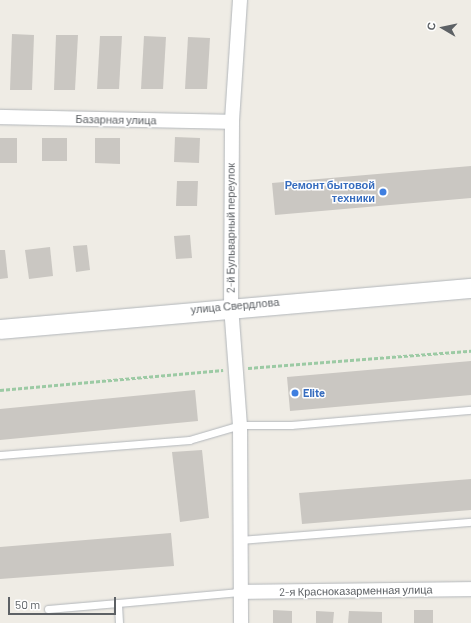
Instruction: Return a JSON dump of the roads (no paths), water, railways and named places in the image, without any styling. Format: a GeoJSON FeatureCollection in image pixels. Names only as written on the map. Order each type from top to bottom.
{"type":"FeatureCollection","features":[{"type":"Feature","properties":{"kind":"main road","name":"улица Свердлова"},"geometry":{"type":"LineString","coordinates":[[0,329],[231,306],[471,288]]}},
{"type":"Feature","properties":{"kind":"street","name":"2-й Бульварный переулок"},"geometry":{"type":"LineString","coordinates":[[240,0],[232,122],[231,306],[240,424],[241,623]]}},
{"type":"Feature","properties":{"kind":"street","name":"Базарная улица"},"geometry":{"type":"LineString","coordinates":[[0,118],[232,122]]}},
{"type":"Feature","properties":{"kind":"street","name":"2-я Красноказарменная улица"},"geometry":{"type":"LineString","coordinates":[[240,592],[471,589]]}},
{"type":"Feature","properties":{"kind":"lane"},"geometry":{"type":"LineString","coordinates":[[0,455],[189,440],[240,424],[291,425],[471,410]]}},
{"type":"Feature","properties":{"kind":"lane"},"geometry":{"type":"LineString","coordinates":[[240,540],[471,522]]}},
{"type":"Feature","properties":{"kind":"lane"},"geometry":{"type":"LineString","coordinates":[[48,608],[240,592]]}},
{"type":"Feature","properties":{"kind":"lane"},"geometry":{"type":"LineString","coordinates":[[118,603],[119,623]]}},
{"type":"Feature","properties":{"kind":"place","name":"Ремонт бытовой техники"},"geometry":{"type":"Point","coordinates":[383,192]}},
{"type":"Feature","properties":{"kind":"place","name":"Elite"},"geometry":{"type":"Point","coordinates":[295,393]}}]}
